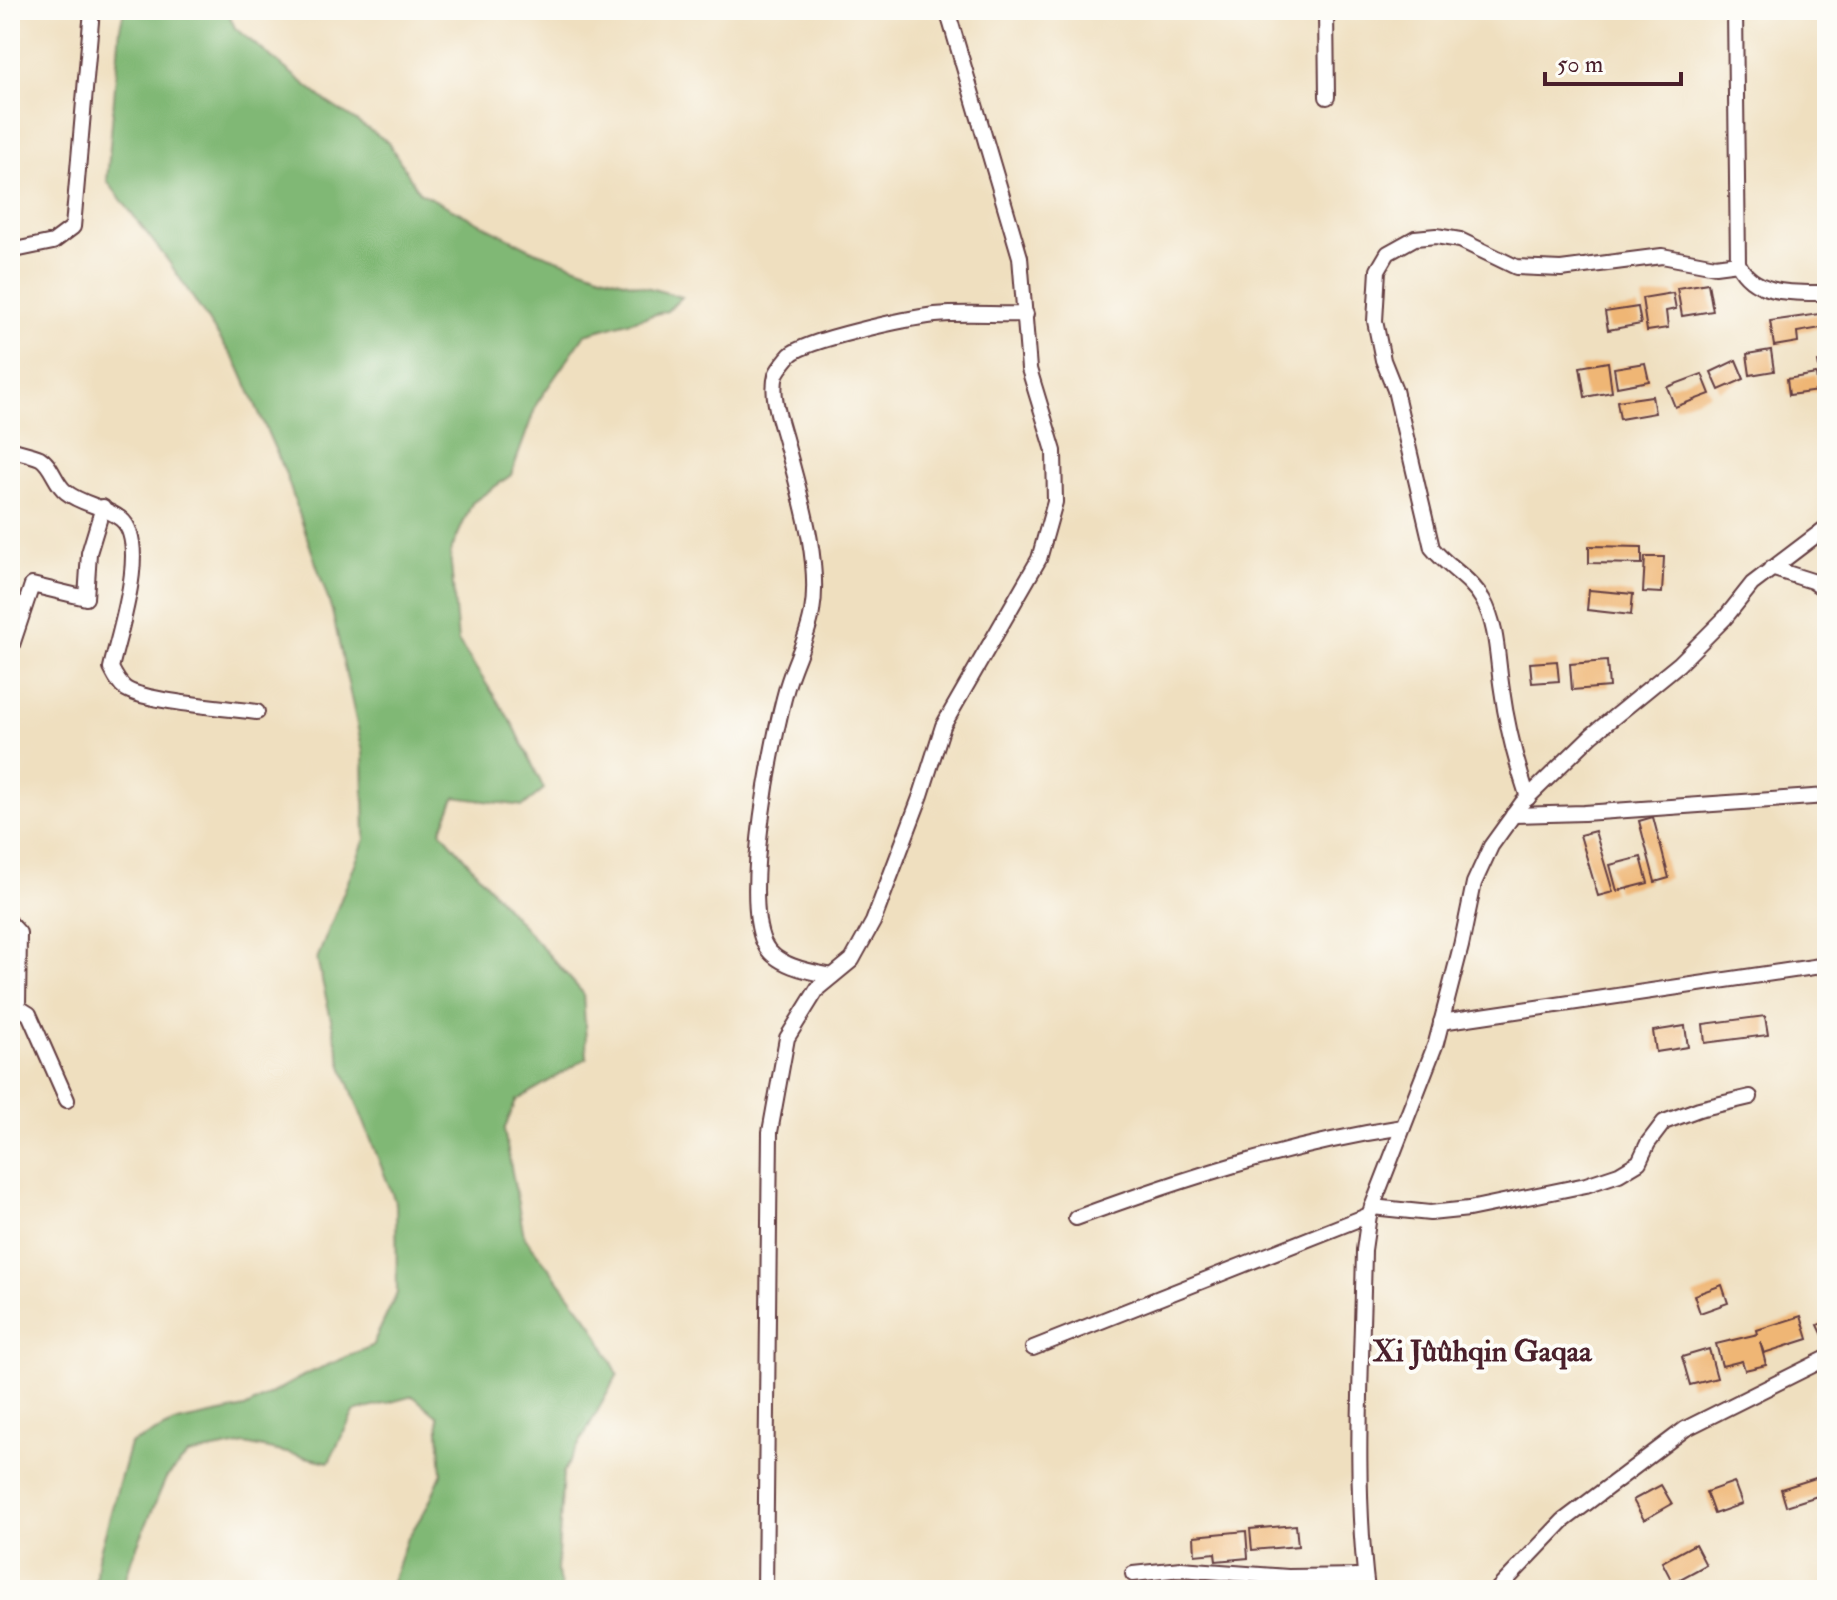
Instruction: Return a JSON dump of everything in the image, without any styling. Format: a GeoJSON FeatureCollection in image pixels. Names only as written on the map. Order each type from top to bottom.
{"type":"FeatureCollection","features":[{"type":"Feature","properties":{"kind":"street"},"geometry":{"type":"LineString","coordinates":[[10,251],[53,242],[73,227],[92,10]]}},
{"type":"Feature","properties":{"kind":"street"},"geometry":{"type":"LineString","coordinates":[[765,1590],[770,1132],[787,1038],[818,988],[852,960],[873,922],[921,795],[943,726],[1039,559],[1055,502],[1054,451],[1029,369],[1020,257],[947,10]]}},
{"type":"Feature","properties":{"kind":"street"},"geometry":{"type":"LineString","coordinates":[[1326,10],[1327,97]]}},
{"type":"Feature","properties":{"kind":"street"},"geometry":{"type":"LineString","coordinates":[[1735,10],[1738,263],[1743,276],[1763,288],[1827,293]]}},
{"type":"Feature","properties":{"kind":"street"},"geometry":{"type":"LineString","coordinates":[[1528,798],[1513,753],[1493,623],[1482,599],[1464,575],[1444,563],[1432,548],[1395,390],[1383,360],[1375,321],[1378,270],[1388,253],[1415,238],[1436,236],[1460,240],[1516,267],[1526,268],[1561,269],[1662,256],[1715,266],[1738,263]]}},
{"type":"Feature","properties":{"kind":"street"},"geometry":{"type":"LineString","coordinates":[[832,976],[810,972],[780,960],[764,946],[757,918],[756,870],[775,741],[788,687],[812,613],[813,567],[775,399],[776,374],[792,353],[815,343],[882,326],[936,315],[1026,314]]}},
{"type":"Feature","properties":{"kind":"street"},"geometry":{"type":"LineString","coordinates":[[10,449],[42,459],[64,492],[103,507],[125,522],[135,551],[111,668],[115,678],[127,689],[149,697],[257,712]]}},
{"type":"Feature","properties":{"kind":"street"},"geometry":{"type":"LineString","coordinates":[[10,651],[32,585],[86,598],[89,553],[103,507]]}},
{"type":"Feature","properties":{"kind":"street"},"geometry":{"type":"LineString","coordinates":[[1133,1574],[1181,1569],[1366,1583],[1360,1540],[1364,1250],[1371,1211],[1441,1022],[1474,883],[1491,846],[1528,798],[1592,735],[1679,664],[1725,618],[1752,584],[1827,527]]}},
{"type":"Feature","properties":{"kind":"street"},"geometry":{"type":"LineString","coordinates":[[1771,568],[1812,581],[1827,591]]}},
{"type":"Feature","properties":{"kind":"street"},"geometry":{"type":"LineString","coordinates":[[1513,815],[1827,796]]}},
{"type":"Feature","properties":{"kind":"street"},"geometry":{"type":"LineString","coordinates":[[10,923],[19,933],[14,1004],[29,1014],[67,1100]]}},
{"type":"Feature","properties":{"kind":"street"},"geometry":{"type":"LineString","coordinates":[[1441,1022],[1827,965]]}},
{"type":"Feature","properties":{"kind":"street"},"geometry":{"type":"LineString","coordinates":[[1033,1348],[1371,1211],[1430,1213],[1484,1206],[1586,1185],[1619,1174],[1639,1162],[1648,1143],[1664,1122],[1699,1109],[1750,1097]]}},
{"type":"Feature","properties":{"kind":"street"},"geometry":{"type":"LineString","coordinates":[[1076,1218],[1237,1163],[1403,1127]]}},
{"type":"Feature","properties":{"kind":"street"},"geometry":{"type":"LineString","coordinates":[[1497,1590],[1563,1521],[1685,1429],[1827,1358]]}},
{"type":"Feature","properties":{"kind":"green space"},"geometry":{"type":"Polygon","coordinates":[[[124,10],[227,10],[235,28],[327,102],[388,142],[419,192],[534,251],[602,275],[682,297],[667,311],[585,334],[537,403],[511,475],[472,503],[450,553],[458,641],[514,726],[544,789],[523,806],[455,797],[441,831],[583,993],[587,1058],[516,1101],[504,1130],[524,1236],[592,1324],[618,1374],[563,1473],[557,1571],[562,1590],[389,1590],[406,1541],[427,1507],[442,1473],[438,1417],[413,1396],[354,1412],[329,1462],[245,1444],[188,1455],[166,1478],[122,1590],[95,1590],[97,1562],[130,1444],[177,1422],[245,1408],[305,1375],[372,1346],[397,1293],[396,1204],[342,1066],[317,959],[365,839],[363,752],[332,611],[285,472],[239,367],[169,262],[107,181],[124,10]]]}},
{"type":"Feature","properties":{"kind":"building"},"geometry":{"type":"Polygon","coordinates":[[[1708,283],[1713,311],[1682,316],[1677,288],[1708,283]]]}},
{"type":"Feature","properties":{"kind":"building"},"geometry":{"type":"Polygon","coordinates":[[[1673,293],[1676,309],[1666,311],[1668,328],[1647,331],[1642,298],[1673,293]]]}},
{"type":"Feature","properties":{"kind":"building"},"geometry":{"type":"Polygon","coordinates":[[[1638,307],[1641,324],[1608,330],[1605,312],[1638,307]]]}},
{"type":"Feature","properties":{"kind":"building"},"geometry":{"type":"Polygon","coordinates":[[[1827,313],[1827,327],[1797,332],[1798,342],[1774,346],[1770,321],[1827,313]]]}},
{"type":"Feature","properties":{"kind":"building"},"geometry":{"type":"Polygon","coordinates":[[[1771,350],[1774,371],[1750,375],[1747,354],[1771,350]]]}},
{"type":"Feature","properties":{"kind":"building"},"geometry":{"type":"Polygon","coordinates":[[[1736,360],[1744,379],[1719,390],[1711,372],[1736,360]]]}},
{"type":"Feature","properties":{"kind":"building"},"geometry":{"type":"Polygon","coordinates":[[[1827,360],[1827,377],[1821,378],[1818,362],[1827,360]]]}},
{"type":"Feature","properties":{"kind":"building"},"geometry":{"type":"Polygon","coordinates":[[[1608,362],[1612,392],[1585,397],[1580,367],[1608,362]]]}},
{"type":"Feature","properties":{"kind":"building"},"geometry":{"type":"Polygon","coordinates":[[[1645,363],[1649,381],[1617,387],[1614,368],[1645,363]]]}},
{"type":"Feature","properties":{"kind":"building"},"geometry":{"type":"Polygon","coordinates":[[[1702,374],[1710,394],[1675,407],[1667,387],[1702,374]]]}},
{"type":"Feature","properties":{"kind":"building"},"geometry":{"type":"Polygon","coordinates":[[[1816,374],[1818,391],[1789,395],[1787,379],[1816,374]]]}},
{"type":"Feature","properties":{"kind":"building"},"geometry":{"type":"Polygon","coordinates":[[[1652,396],[1655,413],[1620,419],[1617,401],[1652,396]]]}},
{"type":"Feature","properties":{"kind":"building"},"geometry":{"type":"Polygon","coordinates":[[[1589,546],[1642,547],[1642,564],[1589,563],[1589,546]]]}},
{"type":"Feature","properties":{"kind":"building"},"geometry":{"type":"Polygon","coordinates":[[[1645,557],[1664,557],[1662,593],[1643,592],[1645,557]]]}},
{"type":"Feature","properties":{"kind":"building"},"geometry":{"type":"Polygon","coordinates":[[[1589,590],[1633,594],[1631,615],[1587,610],[1589,590]]]}},
{"type":"Feature","properties":{"kind":"building"},"geometry":{"type":"Polygon","coordinates":[[[1557,661],[1559,681],[1532,683],[1530,663],[1557,661]]]}},
{"type":"Feature","properties":{"kind":"building"},"geometry":{"type":"Polygon","coordinates":[[[1607,661],[1609,687],[1572,690],[1570,664],[1607,661]]]}},
{"type":"Feature","properties":{"kind":"building"},"geometry":{"type":"Polygon","coordinates":[[[1653,817],[1669,878],[1655,882],[1639,821],[1653,817]]]}},
{"type":"Feature","properties":{"kind":"building"},"geometry":{"type":"Polygon","coordinates":[[[1595,831],[1613,892],[1598,896],[1580,835],[1595,831]]]}},
{"type":"Feature","properties":{"kind":"building"},"geometry":{"type":"Polygon","coordinates":[[[1641,857],[1648,883],[1617,891],[1610,865],[1641,857]]]}},
{"type":"Feature","properties":{"kind":"building"},"geometry":{"type":"Polygon","coordinates":[[[1765,1016],[1768,1035],[1705,1043],[1703,1024],[1765,1016]]]}},
{"type":"Feature","properties":{"kind":"building"},"geometry":{"type":"Polygon","coordinates":[[[1685,1026],[1688,1047],[1656,1052],[1653,1031],[1685,1026]]]}},
{"type":"Feature","properties":{"kind":"building"},"geometry":{"type":"Polygon","coordinates":[[[1722,1285],[1728,1303],[1700,1313],[1694,1295],[1722,1285]]]}},
{"type":"Feature","properties":{"kind":"building"},"geometry":{"type":"Polygon","coordinates":[[[1801,1316],[1808,1339],[1764,1353],[1760,1342],[1766,1365],[1745,1370],[1742,1361],[1722,1366],[1716,1344],[1758,1334],[1757,1330],[1801,1316]]]}},
{"type":"Feature","properties":{"kind":"building"},"geometry":{"type":"Polygon","coordinates":[[[1827,1321],[1827,1344],[1818,1325],[1827,1321]]]}},
{"type":"Feature","properties":{"kind":"building"},"geometry":{"type":"Polygon","coordinates":[[[1709,1349],[1717,1378],[1690,1385],[1682,1357],[1709,1349]]]}},
{"type":"Feature","properties":{"kind":"building"},"geometry":{"type":"Polygon","coordinates":[[[1822,1476],[1827,1493],[1786,1506],[1781,1489],[1822,1476]]]}},
{"type":"Feature","properties":{"kind":"building"},"geometry":{"type":"Polygon","coordinates":[[[1734,1482],[1742,1504],[1714,1514],[1706,1492],[1734,1482]]]}},
{"type":"Feature","properties":{"kind":"building"},"geometry":{"type":"Polygon","coordinates":[[[1661,1485],[1672,1504],[1644,1520],[1633,1500],[1661,1485]]]}},
{"type":"Feature","properties":{"kind":"building"},"geometry":{"type":"Polygon","coordinates":[[[1296,1525],[1298,1546],[1252,1550],[1250,1529],[1296,1525]]]}},
{"type":"Feature","properties":{"kind":"building"},"geometry":{"type":"Polygon","coordinates":[[[1246,1531],[1248,1558],[1216,1561],[1215,1553],[1195,1555],[1194,1536],[1246,1531]]]}},
{"type":"Feature","properties":{"kind":"building"},"geometry":{"type":"Polygon","coordinates":[[[1695,1544],[1706,1565],[1673,1583],[1662,1562],[1695,1544]]]}},
{"type":"Feature","properties":{"kind":"building"},"geometry":{"type":"Polygon","coordinates":[[[1215,1578],[1216,1590],[1199,1590],[1198,1579],[1215,1578]]]}},
{"type":"Feature","properties":{"kind":"district","name":"Xi Jûûhqin Gaqaa"},"geometry":{"type":"Point","coordinates":[1482,1351]}}]}
